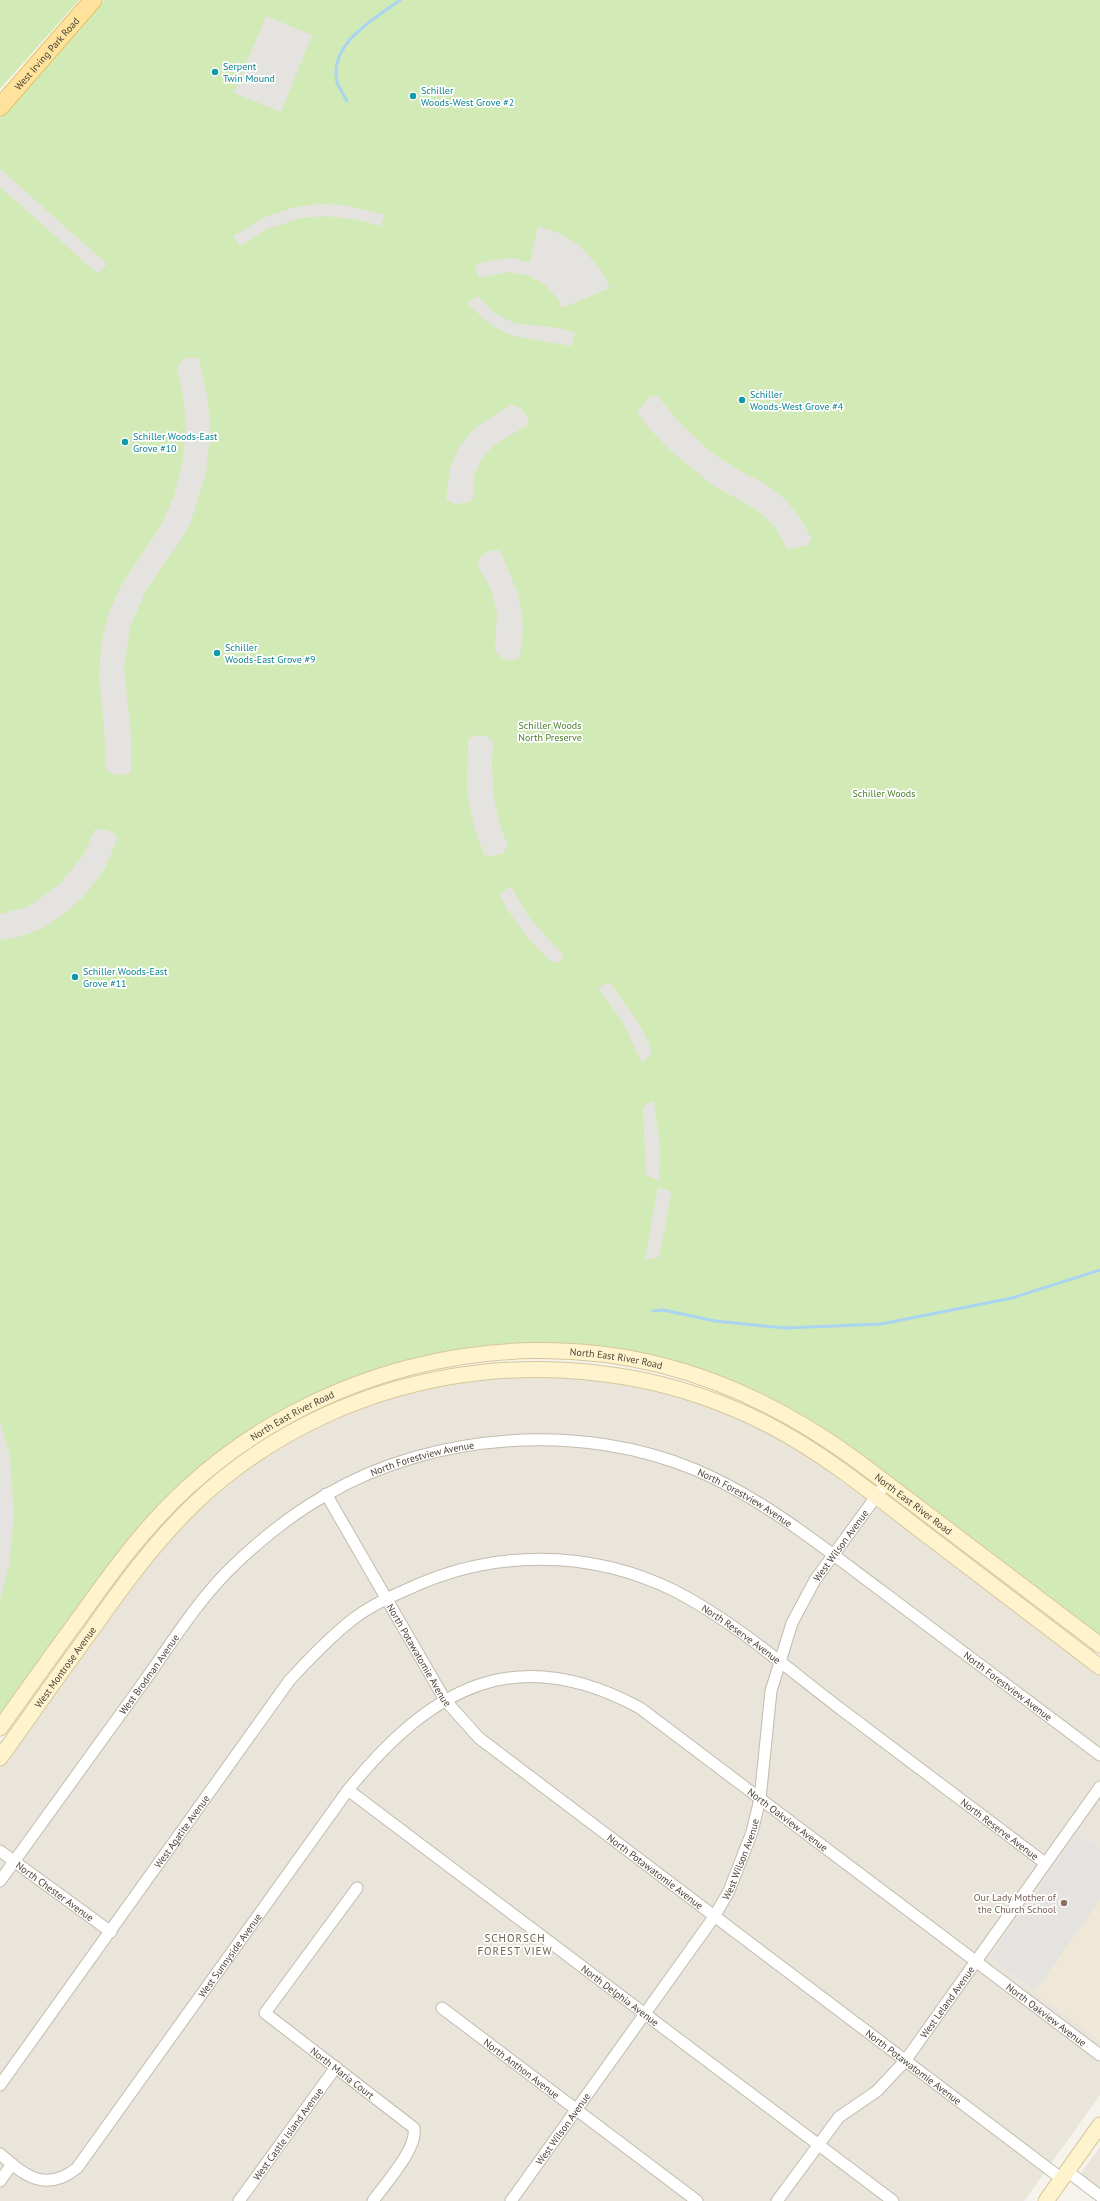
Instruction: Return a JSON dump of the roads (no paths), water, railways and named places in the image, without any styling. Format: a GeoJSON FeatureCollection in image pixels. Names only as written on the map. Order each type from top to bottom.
{"type":"FeatureCollection","features":[{"type":"Feature","properties":{"kind":"main road","name":"West Irving Park Road"},"geometry":{"type":"LineString","coordinates":[[0,107],[94,0]]}},
{"type":"Feature","properties":{"kind":"main road","name":"North East River Road"},"geometry":{"type":"LineString","coordinates":[[116,1566],[152,1523],[187,1487],[215,1463],[283,1418],[315,1400],[387,1373],[429,1362],[490,1353],[530,1350],[577,1352],[638,1361],[695,1376],[725,1386],[796,1420],[820,1434],[1100,1645]]}},
{"type":"Feature","properties":{"kind":"main road","name":"North East River Road"},"geometry":{"type":"LineString","coordinates":[[130,1576],[172,1526],[195,1503],[246,1461],[284,1436],[343,1408],[395,1388],[452,1375],[512,1368],[578,1370],[630,1377],[681,1389],[730,1406],[777,1429],[821,1456],[1100,1667]]}},
{"type":"Feature","properties":{"kind":"main road","name":"West Montrose Avenue"},"geometry":{"type":"LineString","coordinates":[[0,1728],[116,1566]]}},
{"type":"Feature","properties":{"kind":"main road","name":"West Montrose Avenue"},"geometry":{"type":"LineString","coordinates":[[0,1758],[130,1576]]}},
{"type":"Feature","properties":{"kind":"main road"},"geometry":{"type":"LineString","coordinates":[[1046,2201],[1100,2125]]}},
{"type":"Feature","properties":{"kind":"street","name":"North Forestview Avenue"},"geometry":{"type":"LineString","coordinates":[[326,1494],[361,1477],[398,1463],[442,1450],[507,1441],[542,1440],[580,1442],[644,1453],[697,1471],[723,1482],[765,1507],[833,1554],[1100,1755]]}},
{"type":"Feature","properties":{"kind":"street","name":"West Wilson Avenue"},"geometry":{"type":"LineString","coordinates":[[511,2201],[714,1917],[729,1891],[741,1864],[752,1832],[760,1799],[767,1713],[792,1623],[802,1602],[833,1554],[886,1483]]}},
{"type":"Feature","properties":{"kind":"street","name":"North Potawatomie Avenue"},"geometry":{"type":"LineString","coordinates":[[326,1494],[385,1599],[445,1700],[461,1720],[495,1752],[905,2061],[1064,2175],[1100,2196]]}},
{"type":"Feature","properties":{"kind":"street","name":"West Brodman Avenue"},"geometry":{"type":"LineString","coordinates":[[0,1881],[204,1598],[255,1545],[326,1494]]}},
{"type":"Feature","properties":{"kind":"street","name":"North Reserve Avenue"},"geometry":{"type":"LineString","coordinates":[[385,1599],[426,1580],[478,1564],[533,1559],[562,1560],[594,1564],[628,1573],[674,1591],[730,1626],[780,1662],[1045,1863]]}},
{"type":"Feature","properties":{"kind":"street","name":"West Agatite Avenue"},"geometry":{"type":"LineString","coordinates":[[0,2085],[289,1681],[310,1657],[331,1638],[355,1618],[385,1599]]}},
{"type":"Feature","properties":{"kind":"street","name":"North Oakview Avenue"},"geometry":{"type":"LineString","coordinates":[[445,1700],[487,1683],[509,1678],[549,1677],[595,1687],[640,1708],[1100,2055]]}},
{"type":"Feature","properties":{"kind":"street","name":"West Sunnyside Avenue"},"geometry":{"type":"LineString","coordinates":[[12,2164],[39,2180],[49,2181],[58,2180],[76,2168],[348,1790],[388,1744],[423,1714],[445,1700]]}},
{"type":"Feature","properties":{"kind":"street","name":"West Leland Avenue"},"geometry":{"type":"LineString","coordinates":[[777,2201],[839,2117],[877,2091],[905,2061],[1100,1787]]}},
{"type":"Feature","properties":{"kind":"street","name":"North Delphia Avenue"},"geometry":{"type":"LineString","coordinates":[[348,1790],[893,2201]]}},
{"type":"Feature","properties":{"kind":"street","name":"North Chester Avenue"},"geometry":{"type":"LineString","coordinates":[[0,1851],[110,1932]]}},
{"type":"Feature","properties":{"kind":"street","name":"North Maria Court"},"geometry":{"type":"LineString","coordinates":[[357,1888],[265,2013],[410,2123],[414,2128],[416,2135],[408,2152],[373,2201]]}},
{"type":"Feature","properties":{"kind":"street","name":"North Anthon Avenue"},"geometry":{"type":"LineString","coordinates":[[442,2008],[697,2201]]}},
{"type":"Feature","properties":{"kind":"street","name":"West Castle Island Avenue"},"geometry":{"type":"LineString","coordinates":[[240,2201],[336,2068]]}},
{"type":"Feature","properties":{"kind":"street"},"geometry":{"type":"LineString","coordinates":[[0,2154],[12,2164],[0,2180]]}},
{"type":"Feature","properties":{"kind":"waterway"},"geometry":{"type":"LineString","coordinates":[[347,101],[337,82],[336,68],[339,56],[346,44],[355,34],[366,24],[400,0]]}},
{"type":"Feature","properties":{"kind":"waterway"},"geometry":{"type":"LineString","coordinates":[[653,1311],[663,1310],[715,1321],[785,1328],[881,1324],[1012,1298],[1100,1270]]}},
{"type":"Feature","properties":{"kind":"place","name":"Serpent Twin Mound"},"geometry":{"type":"Point","coordinates":[215,72]}},
{"type":"Feature","properties":{"kind":"place","name":"Schiller Woods-West Grove #2"},"geometry":{"type":"Point","coordinates":[413,96]}},
{"type":"Feature","properties":{"kind":"place","name":"Schiller Woods-West Grove #4"},"geometry":{"type":"Point","coordinates":[742,400]}},
{"type":"Feature","properties":{"kind":"place","name":"Schiller Woods-East Grove #10"},"geometry":{"type":"Point","coordinates":[125,442]}},
{"type":"Feature","properties":{"kind":"place","name":"Schiller Woods-East Grove #9"},"geometry":{"type":"Point","coordinates":[217,653]}},
{"type":"Feature","properties":{"kind":"place","name":"Schiller Woods-East Grove #11"},"geometry":{"type":"Point","coordinates":[75,977]}},
{"type":"Feature","properties":{"kind":"place","name":"Our Lady Mother of the Church School"},"geometry":{"type":"Point","coordinates":[1064,1903]}},
{"type":"Feature","properties":{"kind":"district","name":"SCHORSCH FOREST VIEW"},"geometry":{"type":"Point","coordinates":[515,1944]}},
{"type":"Feature","properties":{"kind":"park label","name":"Schiller Woods North Preserve"},"geometry":{"type":"Point","coordinates":[550,730]}},
{"type":"Feature","properties":{"kind":"park label","name":"Schiller Woods"},"geometry":{"type":"Point","coordinates":[884,793]}}]}
